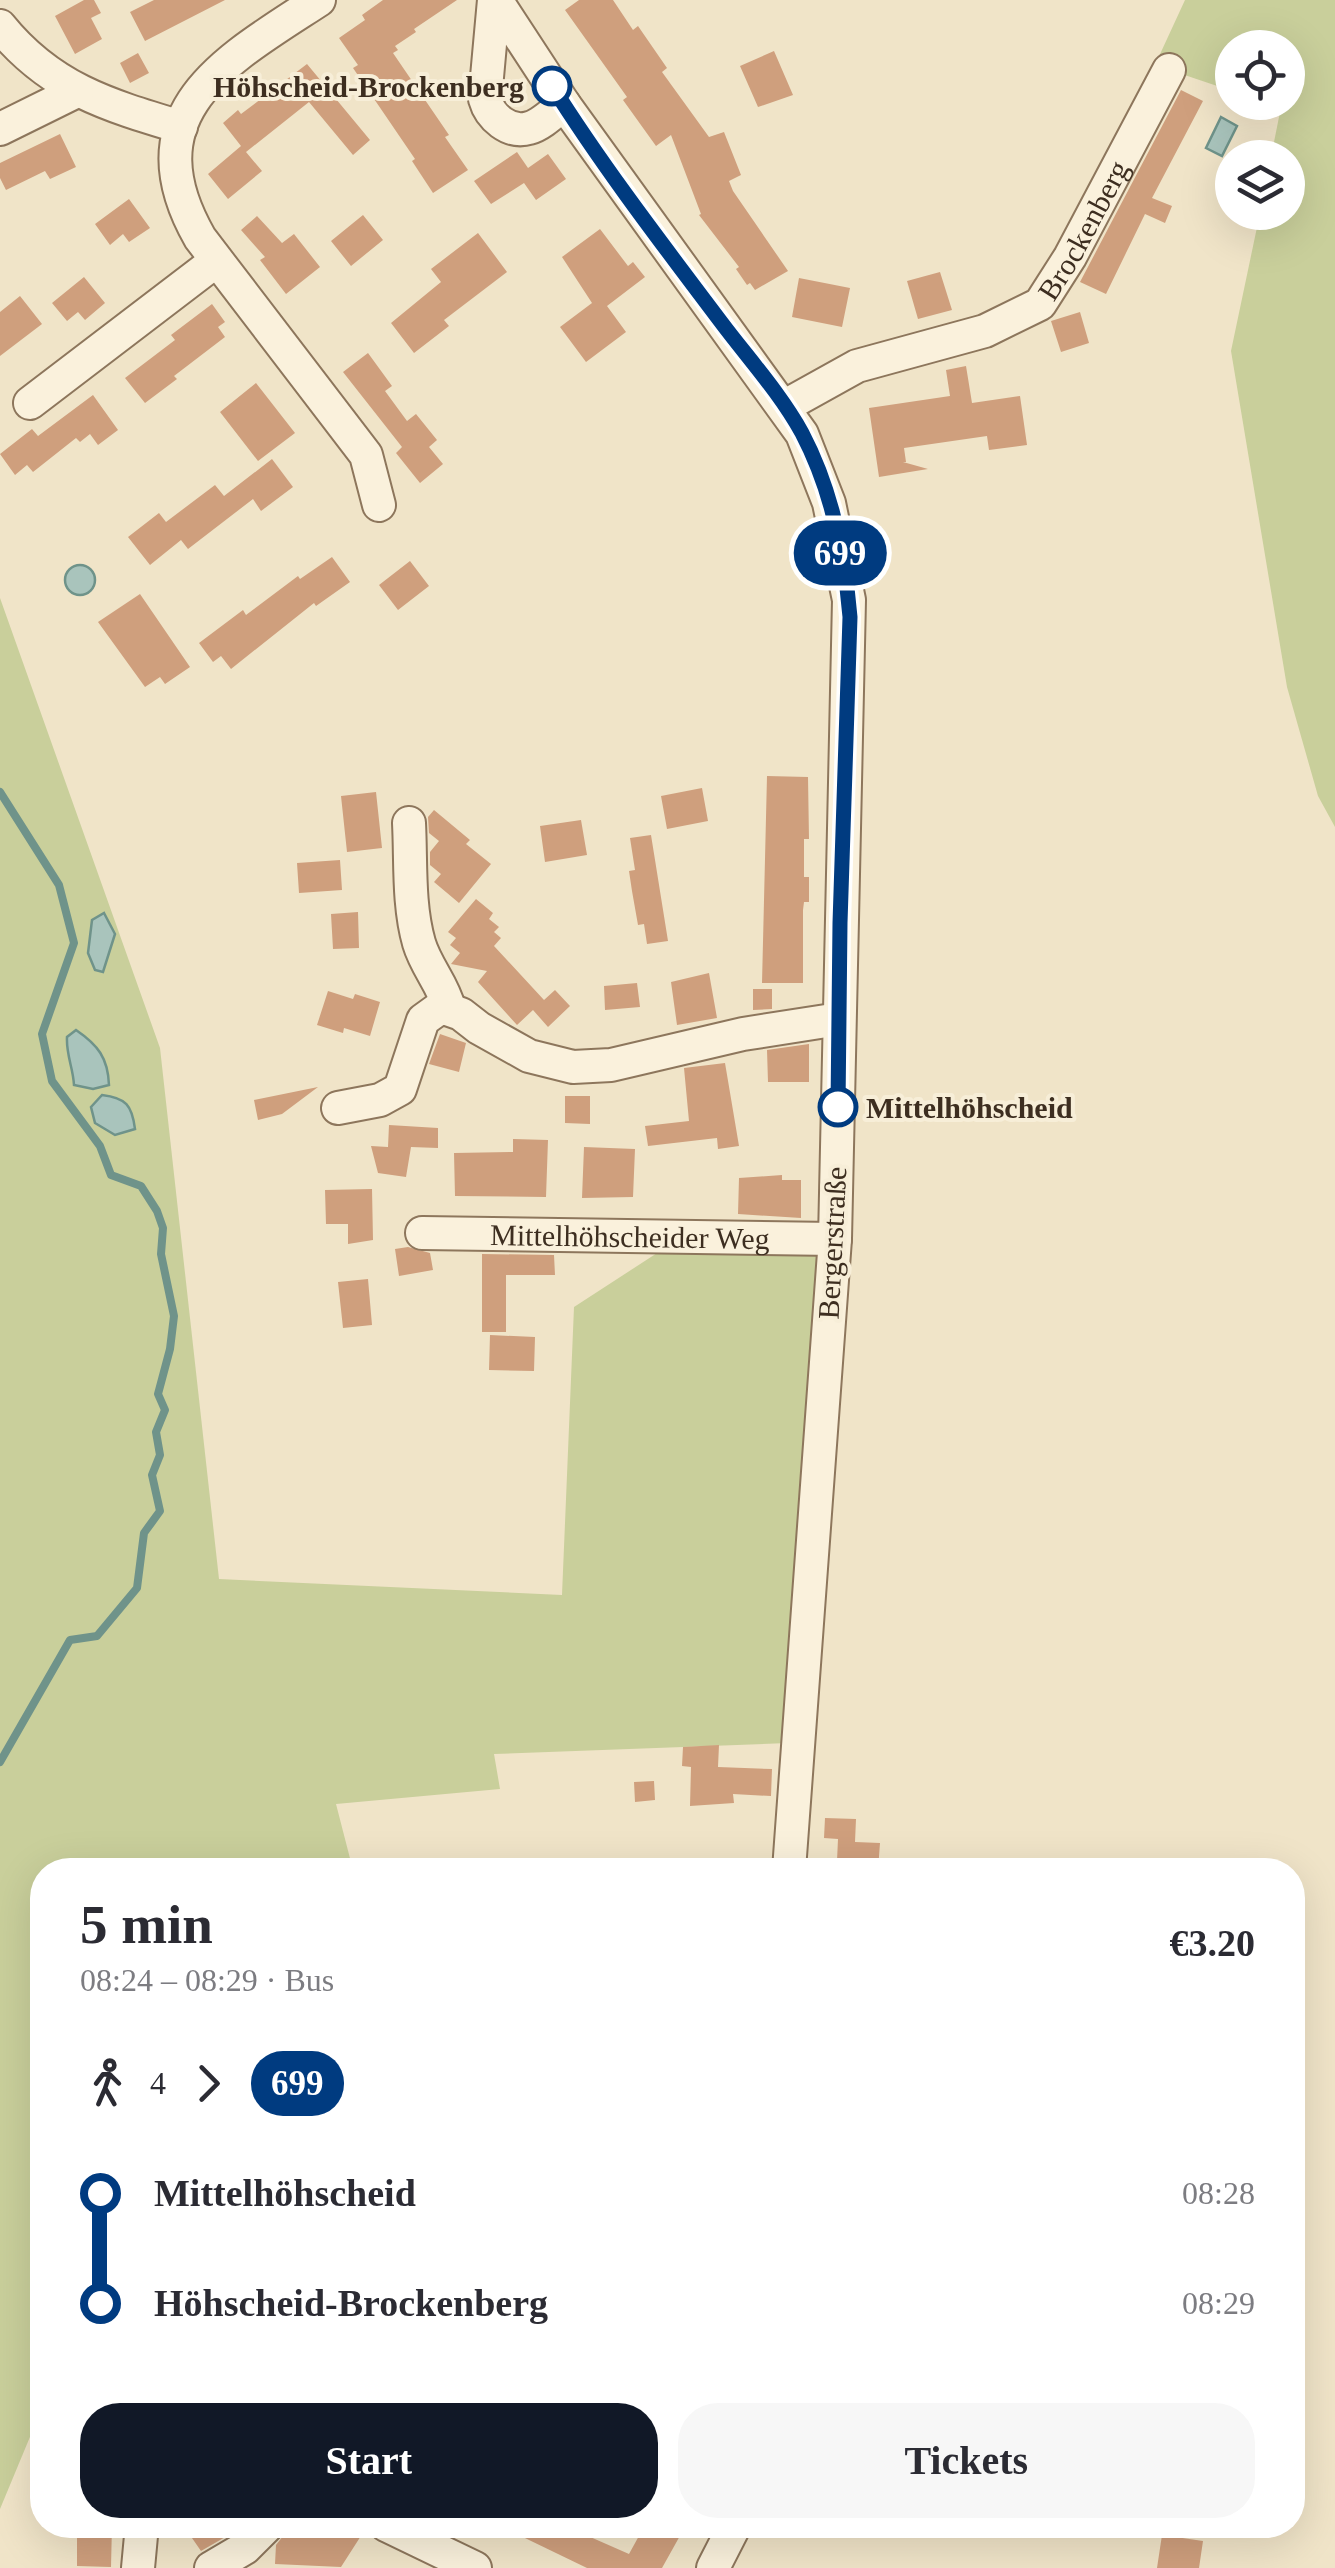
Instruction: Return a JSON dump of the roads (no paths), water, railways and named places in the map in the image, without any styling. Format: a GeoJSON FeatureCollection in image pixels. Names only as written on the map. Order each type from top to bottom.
{"type":"FeatureCollection","features":[{"type":"Feature","properties":{"kind":"street"},"geometry":{"type":"LineString","coordinates":[[320,0],[214,72],[180,126],[177,161],[182,200],[190,222],[366,455],[379,505]]}},
{"type":"Feature","properties":{"kind":"street"},"geometry":{"type":"LineString","coordinates":[[494,0],[485,99],[490,113],[503,123],[525,128],[564,104]]}},
{"type":"Feature","properties":{"kind":"street","name":"Bergerstraße"},"geometry":{"type":"LineString","coordinates":[[494,0],[564,104],[802,434],[820,477],[840,548],[849,600],[834,1239],[790,1858]]}},
{"type":"Feature","properties":{"kind":"street"},"geometry":{"type":"LineString","coordinates":[[0,26],[28,56],[77,91],[114,108],[180,126]]}},
{"type":"Feature","properties":{"kind":"street","name":"Brockenberg"},"geometry":{"type":"LineString","coordinates":[[785,406],[857,366],[985,331],[1040,304],[1070,258],[1169,70]]}},
{"type":"Feature","properties":{"kind":"street"},"geometry":{"type":"LineString","coordinates":[[0,129],[77,91]]}},
{"type":"Feature","properties":{"kind":"street"},"geometry":{"type":"LineString","coordinates":[[30,402],[216,261]]}},
{"type":"Feature","properties":{"kind":"street"},"geometry":{"type":"LineString","coordinates":[[408,822],[418,940],[450,1008]]}},
{"type":"Feature","properties":{"kind":"street"},"geometry":{"type":"LineString","coordinates":[[338,1108],[380,1100],[400,1089],[423,1020],[441,1007],[450,1008],[529,1056],[573,1067],[611,1066],[743,1034],[839,1019]]}},
{"type":"Feature","properties":{"kind":"street","name":"Mittelhöhscheider Weg"},"geometry":{"type":"LineString","coordinates":[[422,1233],[834,1239]]}},
{"type":"Feature","properties":{"kind":"street"},"geometry":{"type":"LineString","coordinates":[[138,2568],[141,2538]]}},
{"type":"Feature","properties":{"kind":"street"},"geometry":{"type":"LineString","coordinates":[[217,2567],[255,2538]]}},
{"type":"Feature","properties":{"kind":"street"},"geometry":{"type":"LineString","coordinates":[[413,2538],[475,2568]]}},
{"type":"Feature","properties":{"kind":"street"},"geometry":{"type":"LineString","coordinates":[[713,2568],[728,2538]]}},
{"type":"Feature","properties":{"kind":"water"},"geometry":{"type":"Polygon","coordinates":[[[1220,120],[1237,126],[1230,140],[1215,140],[1215,152],[1206,148],[1220,120]]]}},
{"type":"Feature","properties":{"kind":"water"},"geometry":{"type":"Polygon","coordinates":[[[80,565],[91,569],[95,580],[91,591],[80,595],[69,591],[65,580],[69,569],[80,565]]]}},
{"type":"Feature","properties":{"kind":"water"},"geometry":{"type":"Polygon","coordinates":[[[104,913],[115,934],[103,972],[95,970],[88,953],[92,920],[104,913]]]}},
{"type":"Feature","properties":{"kind":"water"},"geometry":{"type":"Polygon","coordinates":[[[76,1030],[100,1053],[109,1085],[93,1089],[74,1085],[67,1037],[76,1030]]]}},
{"type":"Feature","properties":{"kind":"water"},"geometry":{"type":"Polygon","coordinates":[[[102,1095],[126,1104],[135,1129],[115,1135],[95,1123],[91,1107],[102,1095]]]}},
{"type":"Feature","properties":{"kind":"waterway"},"geometry":{"type":"LineString","coordinates":[[0,792],[59,885],[74,943],[42,1034],[52,1081],[100,1146],[111,1175],[141,1186],[157,1211],[163,1228],[161,1254],[174,1316],[158,1394],[165,1410],[156,1432],[160,1455],[152,1475],[160,1511],[144,1533],[137,1588],[97,1636],[70,1640],[0,1762]]}},
{"type":"Feature","properties":{"kind":"place","name":"Höhscheid-Brockenberg"},"geometry":{"type":"Point","coordinates":[552,86]}},
{"type":"Feature","properties":{"kind":"place","name":"Mittelhöhscheid"},"geometry":{"type":"Point","coordinates":[838,1107]}}]}
